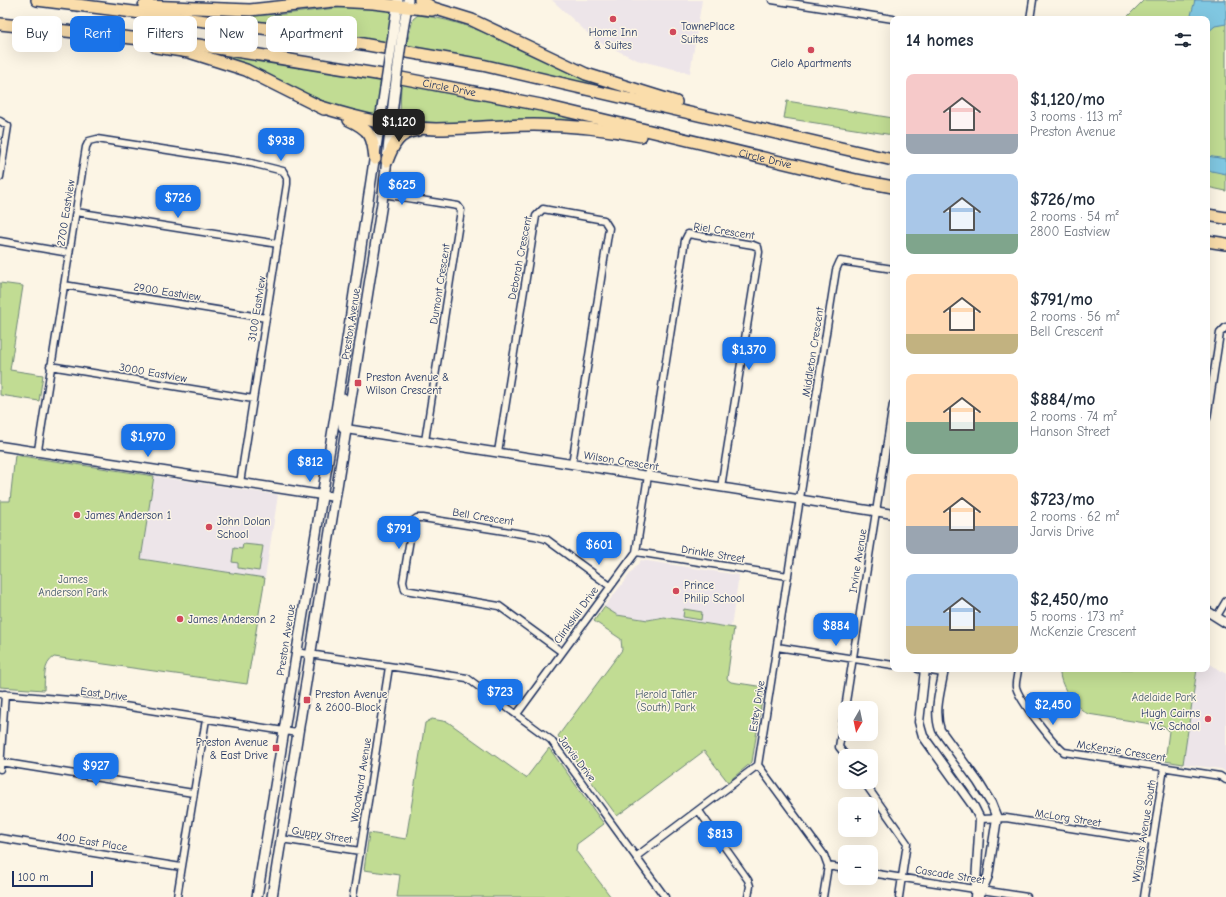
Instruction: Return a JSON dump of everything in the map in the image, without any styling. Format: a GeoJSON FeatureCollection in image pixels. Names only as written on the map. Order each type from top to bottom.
{"type":"FeatureCollection","features":[{"type":"Feature","properties":{"kind":"highway"},"geometry":{"type":"LineString","coordinates":[[37,0],[294,32],[482,65],[890,159]]}},
{"type":"Feature","properties":{"kind":"highway"},"geometry":{"type":"LineString","coordinates":[[420,0],[433,8],[478,23],[586,74],[806,140]]}},
{"type":"Feature","properties":{"kind":"highway"},"geometry":{"type":"LineString","coordinates":[[78,5],[95,3],[250,10],[334,1],[377,2],[402,3],[454,14]]}},
{"type":"Feature","properties":{"kind":"highway","name":"Circle Drive"},"geometry":{"type":"LineString","coordinates":[[0,24],[12,25]]}},
{"type":"Feature","properties":{"kind":"highway","name":"Circle Drive"},"geometry":{"type":"LineString","coordinates":[[62,31],[198,45],[401,78],[540,105],[804,168],[890,186]]}},
{"type":"Feature","properties":{"kind":"highway"},"geometry":{"type":"LineString","coordinates":[[62,33],[74,36],[189,52],[246,70],[360,125],[368,132],[373,141],[375,159]]}},
{"type":"Feature","properties":{"kind":"highway"},"geometry":{"type":"LineString","coordinates":[[318,106],[348,116],[385,123],[435,129]]}},
{"type":"Feature","properties":{"kind":"highway"},"geometry":{"type":"LineString","coordinates":[[387,161],[393,145],[400,137],[412,131],[503,126],[578,127],[633,135],[804,168]]}},
{"type":"Feature","properties":{"kind":"highway"},"geometry":{"type":"LineString","coordinates":[[1210,215],[1226,218]]}},
{"type":"Feature","properties":{"kind":"highway"},"geometry":{"type":"LineString","coordinates":[[1210,241],[1226,244]]}},
{"type":"Feature","properties":{"kind":"main road","name":"Preston Avenue"},"geometry":{"type":"LineString","coordinates":[[272,897],[383,194],[387,161],[385,88],[397,35],[402,3]]}},
{"type":"Feature","properties":{"kind":"main road","name":"Preston Avenue"},"geometry":{"type":"LineString","coordinates":[[257,897],[340,386],[375,159],[395,88],[397,35]]}},
{"type":"Feature","properties":{"kind":"main road","name":"Preston Avenue"},"geometry":{"type":"LineString","coordinates":[[370,192],[376,196],[378,222]]}},
{"type":"Feature","properties":{"kind":"main road","name":"Preston Avenue"},"geometry":{"type":"LineString","coordinates":[[340,386],[343,396],[342,425],[346,428]]}},
{"type":"Feature","properties":{"kind":"main road"},"geometry":{"type":"LineString","coordinates":[[331,436],[346,428]]}},
{"type":"Feature","properties":{"kind":"street"},"geometry":{"type":"LineString","coordinates":[[772,0],[890,19]]}},
{"type":"Feature","properties":{"kind":"street"},"geometry":{"type":"LineString","coordinates":[[1030,16],[1033,0]]}},
{"type":"Feature","properties":{"kind":"street"},"geometry":{"type":"LineString","coordinates":[[0,121],[6,124],[8,130],[0,177]]}},
{"type":"Feature","properties":{"kind":"street","name":"2700 Eastview"},"geometry":{"type":"LineString","coordinates":[[38,450],[50,366],[86,146],[89,141],[97,139],[251,163]]}},
{"type":"Feature","properties":{"kind":"street","name":"3100 Eastview"},"geometry":{"type":"LineString","coordinates":[[240,483],[287,178],[283,171],[251,163]]}},
{"type":"Feature","properties":{"kind":"street","name":"Dumont Crescent"},"geometry":{"type":"LineString","coordinates":[[383,194],[458,206],[461,210],[425,441]]}},
{"type":"Feature","properties":{"kind":"street","name":"Deborah Crescent"},"geometry":{"type":"LineString","coordinates":[[498,452],[536,216],[543,209],[604,220],[609,228],[572,464]]}},
{"type":"Feature","properties":{"kind":"street"},"geometry":{"type":"LineString","coordinates":[[76,212],[278,244]]}},
{"type":"Feature","properties":{"kind":"street","name":"Riel Crescent"},"geometry":{"type":"LineString","coordinates":[[648,476],[685,240],[688,234],[758,246],[759,252],[721,487]]}},
{"type":"Feature","properties":{"kind":"street"},"geometry":{"type":"LineString","coordinates":[[0,241],[69,253]]}},
{"type":"Feature","properties":{"kind":"street","name":"Middleton Crescent"},"geometry":{"type":"LineString","coordinates":[[800,500],[836,270],[840,261],[890,269]]}},
{"type":"Feature","properties":{"kind":"street","name":"2900 Eastview"},"geometry":{"type":"LineString","coordinates":[[64,285],[266,318]]}},
{"type":"Feature","properties":{"kind":"street"},"geometry":{"type":"LineString","coordinates":[[1210,398],[1220,333],[1226,327]]}},
{"type":"Feature","properties":{"kind":"street","name":"3000 Eastview"},"geometry":{"type":"LineString","coordinates":[[50,366],[253,399]]}},
{"type":"Feature","properties":{"kind":"street"},"geometry":{"type":"LineString","coordinates":[[876,512],[890,423]]}},
{"type":"Feature","properties":{"kind":"street","name":"Wilson Crescent"},"geometry":{"type":"LineString","coordinates":[[346,428],[890,514]]}},
{"type":"Feature","properties":{"kind":"street"},"geometry":{"type":"LineString","coordinates":[[0,446],[38,450],[335,497]]}},
{"type":"Feature","properties":{"kind":"street","name":"Clinkskill Drive"},"geometry":{"type":"LineString","coordinates":[[517,714],[636,552],[648,476]]}},
{"type":"Feature","properties":{"kind":"street","name":"Estey Drive"},"geometry":{"type":"LineString","coordinates":[[758,766],[800,500]]}},
{"type":"Feature","properties":{"kind":"street","name":"Irvine Avenue"},"geometry":{"type":"LineString","coordinates":[[846,701],[876,512]]}},
{"type":"Feature","properties":{"kind":"street","name":"Bell Crescent"},"geometry":{"type":"LineString","coordinates":[[562,652],[499,606],[405,590],[403,584],[413,521],[417,518],[423,518],[546,539],[610,586]]}},
{"type":"Feature","properties":{"kind":"street","name":"Drinkle Street"},"geometry":{"type":"LineString","coordinates":[[636,552],[788,576]]}},
{"type":"Feature","properties":{"kind":"street"},"geometry":{"type":"LineString","coordinates":[[1216,616],[1226,601]]}},
{"type":"Feature","properties":{"kind":"street"},"geometry":{"type":"LineString","coordinates":[[1210,613],[1226,622]]}},
{"type":"Feature","properties":{"kind":"street"},"geometry":{"type":"LineString","coordinates":[[777,646],[890,665]]}},
{"type":"Feature","properties":{"kind":"street","name":"Jarvis Drive"},"geometry":{"type":"LineString","coordinates":[[296,652],[467,678],[551,740],[637,856],[665,897]]}},
{"type":"Feature","properties":{"kind":"street","name":"Woodward Avenue"},"geometry":{"type":"LineString","coordinates":[[353,897],[389,667]]}},
{"type":"Feature","properties":{"kind":"street"},"geometry":{"type":"LineString","coordinates":[[923,672],[919,722],[923,736],[974,807],[980,819],[978,893]]}},
{"type":"Feature","properties":{"kind":"street"},"geometry":{"type":"LineString","coordinates":[[944,672],[937,711],[937,722],[940,730],[978,782],[991,803],[997,818],[988,876],[978,893]]}},
{"type":"Feature","properties":{"kind":"street","name":"McKenzie Crescent"},"geometry":{"type":"LineString","coordinates":[[1018,672],[1016,687],[1021,698],[1056,745],[1064,752],[1220,776],[1226,780]]}},
{"type":"Feature","properties":{"kind":"street"},"geometry":{"type":"LineString","coordinates":[[0,769],[3,694]]}},
{"type":"Feature","properties":{"kind":"street","name":"East Drive"},"geometry":{"type":"LineString","coordinates":[[3,694],[105,703],[297,734]]}},
{"type":"Feature","properties":{"kind":"street"},"geometry":{"type":"LineString","coordinates":[[177,897],[206,719]]}},
{"type":"Feature","properties":{"kind":"street"},"geometry":{"type":"LineString","coordinates":[[0,762],[193,793]]}},
{"type":"Feature","properties":{"kind":"street"},"geometry":{"type":"LineString","coordinates":[[637,856],[758,766],[824,855],[828,866],[823,897]]}},
{"type":"Feature","properties":{"kind":"street","name":"Wiggins Avenue South"},"geometry":{"type":"LineString","coordinates":[[1144,897],[1164,768]]}},
{"type":"Feature","properties":{"kind":"street"},"geometry":{"type":"LineString","coordinates":[[869,789],[907,843],[899,897]]}},
{"type":"Feature","properties":{"kind":"street"},"geometry":{"type":"LineString","coordinates":[[699,811],[748,880],[750,886],[748,897]]}},
{"type":"Feature","properties":{"kind":"street","name":"McLorg Street"},"geometry":{"type":"LineString","coordinates":[[980,819],[997,818],[1153,841]]}},
{"type":"Feature","properties":{"kind":"street","name":"400 East Place"},"geometry":{"type":"LineString","coordinates":[[0,838],[181,867]]}},
{"type":"Feature","properties":{"kind":"street","name":"Guppy Street"},"geometry":{"type":"LineString","coordinates":[[281,839],[360,851]]}},
{"type":"Feature","properties":{"kind":"street"},"geometry":{"type":"LineString","coordinates":[[828,866],[838,868]]}},
{"type":"Feature","properties":{"kind":"street","name":"Cascade Street"},"geometry":{"type":"LineString","coordinates":[[878,874],[978,893],[1027,897]]}},
{"type":"Feature","properties":{"kind":"shaded area"},"geometry":{"type":"Polygon","coordinates":[[[552,0],[702,0],[690,73],[637,60],[595,40],[552,0]]]}},
{"type":"Feature","properties":{"kind":"shaded area","name":"John Dolan School"},"geometry":{"type":"Polygon","coordinates":[[[154,476],[278,495],[265,578],[141,559],[154,476]]]}},
{"type":"Feature","properties":{"kind":"shaded area","name":"Prince Philip School"},"geometry":{"type":"Polygon","coordinates":[[[641,560],[739,575],[731,627],[664,617],[648,620],[617,615],[604,607],[641,560]]]}},
{"type":"Feature","properties":{"kind":"shaded area","name":"Hugh Cairns V.C. School"},"geometry":{"type":"Polygon","coordinates":[[[1210,664],[1226,674],[1226,772],[1221,769],[1183,764],[1197,672],[1210,672],[1210,664]]]}},
{"type":"Feature","properties":{"kind":"green space"},"geometry":{"type":"Polygon","coordinates":[[[1144,0],[1226,0],[1226,191],[1210,188],[1210,16],[1128,16],[1144,0]]]}},
{"type":"Feature","properties":{"kind":"green space"},"geometry":{"type":"Polygon","coordinates":[[[354,6],[388,9],[391,12],[392,21],[387,44],[357,39],[357,16],[266,16],[266,25],[258,24],[258,16],[207,16],[194,14],[275,15],[354,6]]]}},
{"type":"Feature","properties":{"kind":"green space"},"geometry":{"type":"Polygon","coordinates":[[[418,15],[437,18],[474,29],[509,43],[561,69],[603,86],[406,47],[413,19],[418,15]]]}},
{"type":"Feature","properties":{"kind":"green space"},"geometry":{"type":"Polygon","coordinates":[[[197,51],[382,78],[379,111],[375,115],[339,108],[272,78],[197,51]]]}},
{"type":"Feature","properties":{"kind":"green space"},"geometry":{"type":"Polygon","coordinates":[[[401,82],[608,124],[426,126],[400,120],[401,82]]]}},
{"type":"Feature","properties":{"kind":"green space"},"geometry":{"type":"Polygon","coordinates":[[[787,101],[890,118],[890,135],[784,118],[787,101]]]}},
{"type":"Feature","properties":{"kind":"green space"},"geometry":{"type":"Polygon","coordinates":[[[0,283],[23,286],[10,370],[43,375],[39,401],[0,395],[0,283]]]}},
{"type":"Feature","properties":{"kind":"green space","name":"James Anderson Park"},"geometry":{"type":"Polygon","coordinates":[[[15,455],[154,476],[141,559],[265,578],[247,684],[54,657],[50,660],[46,667],[44,690],[0,687],[0,501],[10,501],[15,455]]]}},
{"type":"Feature","properties":{"kind":"green space"},"geometry":{"type":"Polygon","coordinates":[[[243,544],[263,546],[259,571],[238,568],[238,563],[232,562],[234,548],[242,549],[243,544]]]}},
{"type":"Feature","properties":{"kind":"green space","name":"Herold Tatler (South) Park"},"geometry":{"type":"Polygon","coordinates":[[[604,607],[617,615],[648,620],[664,617],[734,628],[727,679],[731,682],[764,687],[752,762],[728,782],[704,751],[617,816],[562,742],[558,736],[622,650],[621,639],[594,621],[604,607]]]}},
{"type":"Feature","properties":{"kind":"green space"},"geometry":{"type":"Polygon","coordinates":[[[684,609],[702,612],[701,620],[683,617],[684,609]]]}},
{"type":"Feature","properties":{"kind":"green space","name":"Adelaide Park"},"geometry":{"type":"Polygon","coordinates":[[[1060,672],[1197,672],[1183,764],[1165,761],[1169,731],[1164,726],[1088,714],[1073,701],[1065,688],[1060,672]]]}},
{"type":"Feature","properties":{"kind":"green space"},"geometry":{"type":"Polygon","coordinates":[[[432,719],[448,722],[526,778],[549,748],[604,824],[577,844],[576,851],[611,897],[397,897],[400,875],[364,870],[369,833],[406,839],[425,723],[432,719]]]}},
{"type":"Feature","properties":{"kind":"water"},"geometry":{"type":"Polygon","coordinates":[[[1195,0],[1226,0],[1226,24],[1215,26],[1210,30],[1210,16],[1191,16],[1195,0]]]}},
{"type":"Feature","properties":{"kind":"water"},"geometry":{"type":"Polygon","coordinates":[[[1210,156],[1226,159],[1226,174],[1210,171],[1210,156]]]}},
{"type":"Feature","properties":{"kind":"place","name":"Home Inn & Suites"},"geometry":{"type":"Point","coordinates":[613,19]}},
{"type":"Feature","properties":{"kind":"place","name":"TownePlace Suites"},"geometry":{"type":"Point","coordinates":[673,32]}},
{"type":"Feature","properties":{"kind":"place","name":"Cielo Apartments"},"geometry":{"type":"Point","coordinates":[811,50]}},
{"type":"Feature","properties":{"kind":"place","name":"Preston Avenue & Wilson Crescent"},"geometry":{"type":"Point","coordinates":[358,383]}},
{"type":"Feature","properties":{"kind":"place","name":"James Anderson 1"},"geometry":{"type":"Point","coordinates":[77,515]}},
{"type":"Feature","properties":{"kind":"place","name":"John Dolan School"},"geometry":{"type":"Point","coordinates":[209,527]}},
{"type":"Feature","properties":{"kind":"place","name":"Prince Philip School"},"geometry":{"type":"Point","coordinates":[676,591]}},
{"type":"Feature","properties":{"kind":"place","name":"James Anderson 2"},"geometry":{"type":"Point","coordinates":[180,619]}},
{"type":"Feature","properties":{"kind":"place","name":"Preston Avenue & 2600-Block"},"geometry":{"type":"Point","coordinates":[307,700]}},
{"type":"Feature","properties":{"kind":"place","name":"Hugh Cairns V.C. School"},"geometry":{"type":"Point","coordinates":[1208,719]}},
{"type":"Feature","properties":{"kind":"place","name":"Preston Avenue & East Drive"},"geometry":{"type":"Point","coordinates":[276,748]}}]}
